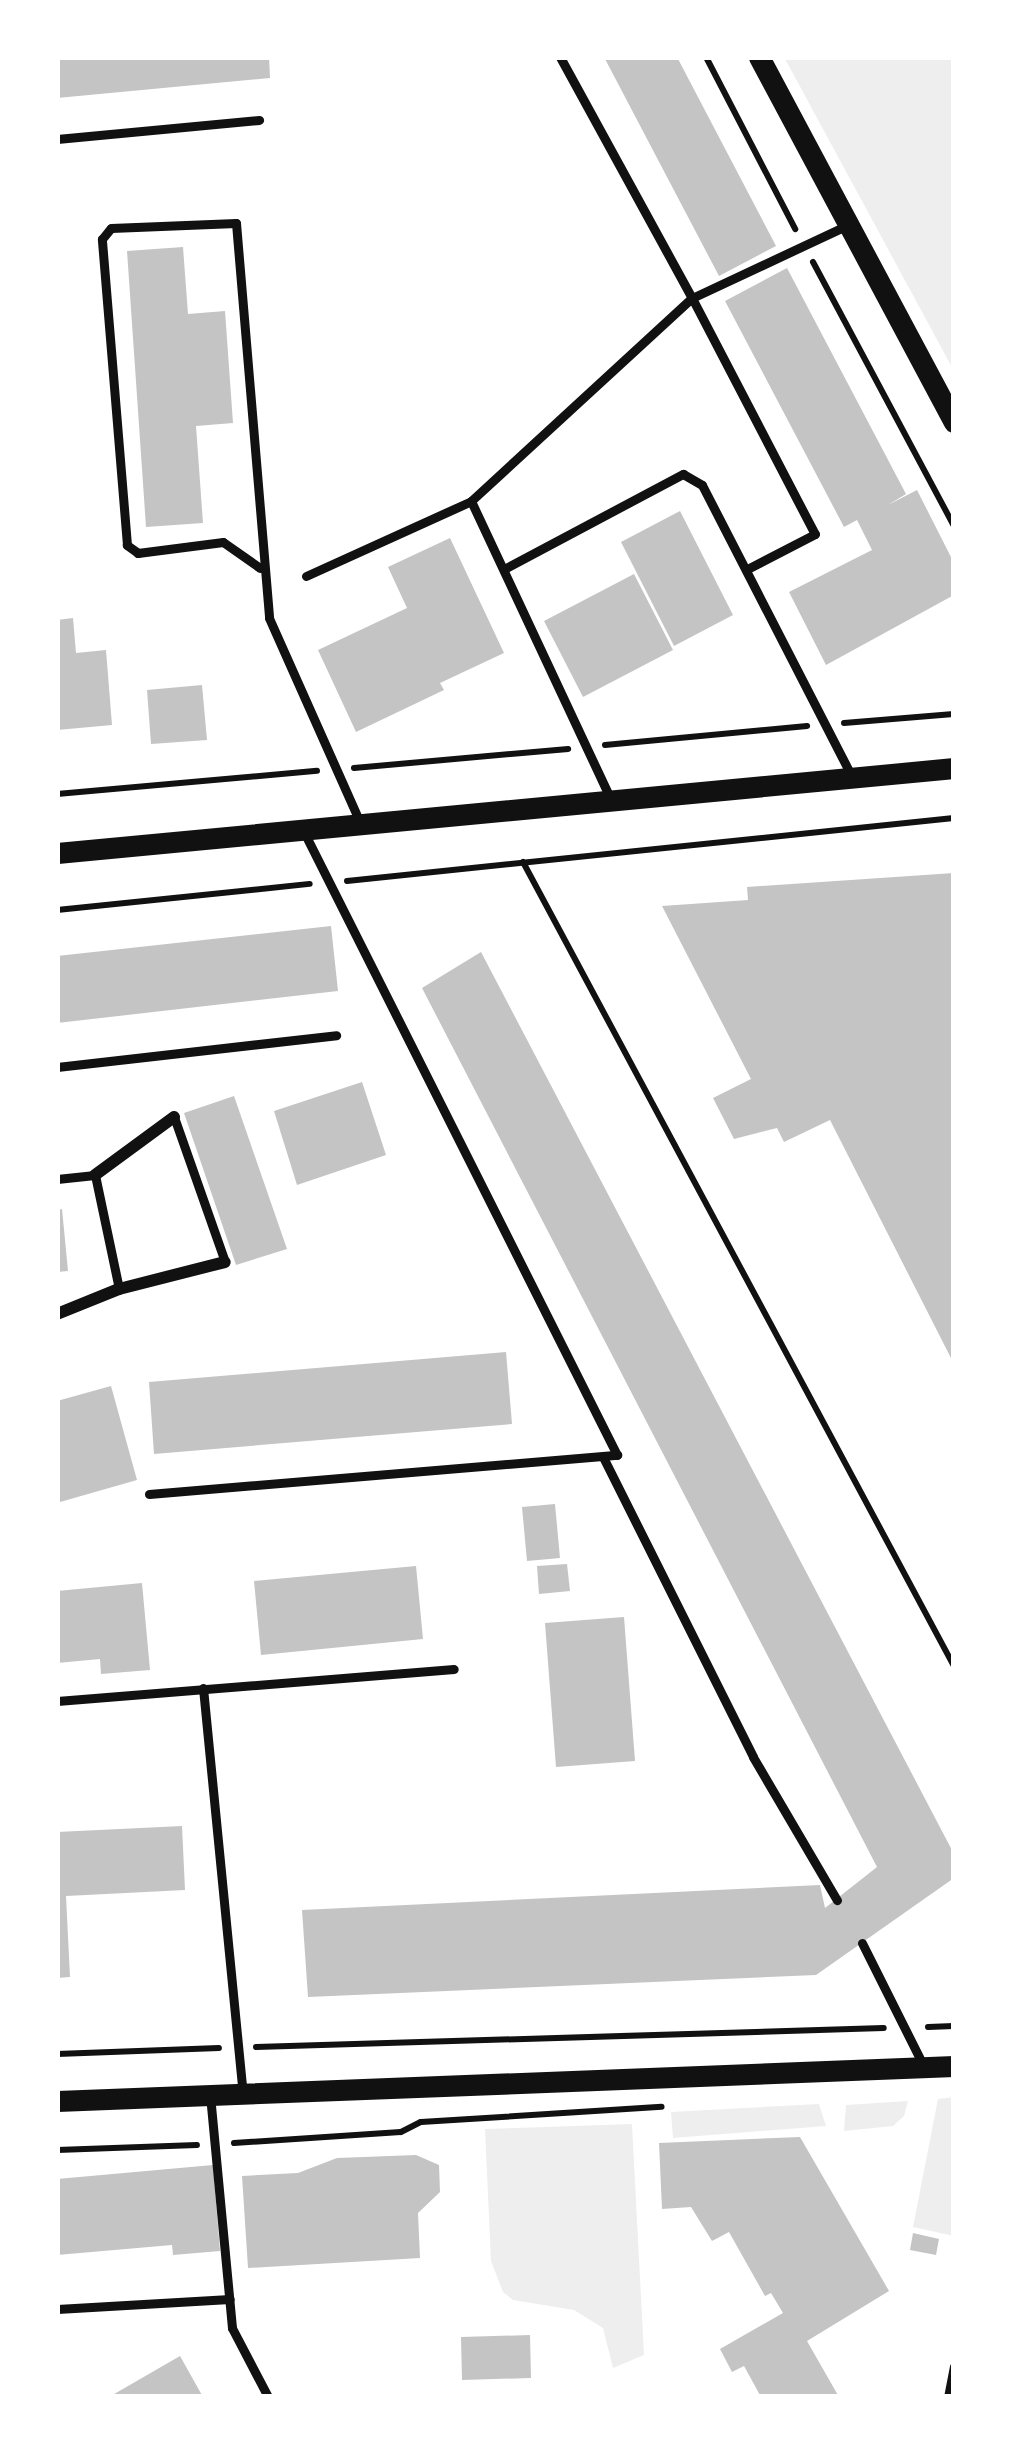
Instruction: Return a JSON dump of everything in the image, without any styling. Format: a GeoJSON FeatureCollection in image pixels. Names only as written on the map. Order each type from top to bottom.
{"type":"FeatureCollection","features":[{"type":"Feature","properties":{"kind":"street"},"geometry":{"type":"LineString","coordinates":[[759,57],[954,422]]}},
{"type":"Feature","properties":{"kind":"street"},"geometry":{"type":"LineString","coordinates":[[57,853],[954,768]]}},
{"type":"Feature","properties":{"kind":"street"},"geometry":{"type":"LineString","coordinates":[[95,1175],[174,1117]]}},
{"type":"Feature","properties":{"kind":"street"},"geometry":{"type":"LineString","coordinates":[[57,1314],[119,1289],[225,1262]]}},
{"type":"Feature","properties":{"kind":"street"},"geometry":{"type":"LineString","coordinates":[[57,2102],[954,2066]]}},
{"type":"Feature","properties":{"kind":"lane"},"geometry":{"type":"LineString","coordinates":[[560,57],[815,534],[749,568]]}},
{"type":"Feature","properties":{"kind":"lane"},"geometry":{"type":"LineString","coordinates":[[57,139],[259,120]]}},
{"type":"Feature","properties":{"kind":"lane"},"geometry":{"type":"LineString","coordinates":[[260,568],[223,542],[138,553],[127,545],[102,239],[111,228],[236,223],[260,568],[268,618],[360,822]]}},
{"type":"Feature","properties":{"kind":"lane"},"geometry":{"type":"LineString","coordinates":[[307,576],[471,501],[692,298],[849,224]]}},
{"type":"Feature","properties":{"kind":"lane"},"geometry":{"type":"LineString","coordinates":[[504,568],[683,474],[702,484],[749,568],[852,778]]}},
{"type":"Feature","properties":{"kind":"lane"},"geometry":{"type":"LineString","coordinates":[[471,501],[610,798]]}},
{"type":"Feature","properties":{"kind":"lane"},"geometry":{"type":"LineString","coordinates":[[149,1494],[617,1455],[302,827]]}},
{"type":"Feature","properties":{"kind":"lane"},"geometry":{"type":"LineString","coordinates":[[57,1067],[336,1035]]}},
{"type":"Feature","properties":{"kind":"lane"},"geometry":{"type":"LineString","coordinates":[[174,1117],[225,1262]]}},
{"type":"Feature","properties":{"kind":"lane"},"geometry":{"type":"LineString","coordinates":[[57,1179],[95,1175],[119,1289]]}},
{"type":"Feature","properties":{"kind":"lane"},"geometry":{"type":"LineString","coordinates":[[604,1456],[753,1756],[837,1900]]}},
{"type":"Feature","properties":{"kind":"lane"},"geometry":{"type":"LineString","coordinates":[[57,1701],[454,1669]]}},
{"type":"Feature","properties":{"kind":"lane"},"geometry":{"type":"LineString","coordinates":[[203,1688],[243,2094]]}},
{"type":"Feature","properties":{"kind":"lane"},"geometry":{"type":"LineString","coordinates":[[862,1943],[924,2067]]}},
{"type":"Feature","properties":{"kind":"lane"},"geometry":{"type":"LineString","coordinates":[[210,2096],[232,2329],[268,2397]]}},
{"type":"Feature","properties":{"kind":"lane"},"geometry":{"type":"LineString","coordinates":[[57,2308],[230,2299]]}},
{"type":"Feature","properties":{"kind":"lane"},"geometry":{"type":"LineString","coordinates":[[948,2397],[954,2367]]}},
{"type":"Feature","properties":{"kind":"path"},"geometry":{"type":"LineString","coordinates":[[706,57],[954,526]]}},
{"type":"Feature","properties":{"kind":"path"},"geometry":{"type":"LineString","coordinates":[[57,794],[954,714]]}},
{"type":"Feature","properties":{"kind":"path"},"geometry":{"type":"LineString","coordinates":[[57,910],[954,818]]}},
{"type":"Feature","properties":{"kind":"path"},"geometry":{"type":"LineString","coordinates":[[524,862],[954,1666]]}},
{"type":"Feature","properties":{"kind":"path"},"geometry":{"type":"LineString","coordinates":[[57,2054],[954,2026]]}},
{"type":"Feature","properties":{"kind":"path"},"geometry":{"type":"LineString","coordinates":[[57,2150],[401,2132],[421,2122],[676,2106]]}},
{"type":"Feature","properties":{"kind":"shaded area"},"geometry":{"type":"Polygon","coordinates":[[[784,57],[954,57],[954,371],[784,57]]]}},
{"type":"Feature","properties":{"kind":"shaded area"},"geometry":{"type":"Polygon","coordinates":[[[954,2097],[954,2236],[913,2227],[938,2099],[954,2097]]]}},
{"type":"Feature","properties":{"kind":"shaded area"},"geometry":{"type":"Polygon","coordinates":[[[908,2101],[904,2116],[893,2126],[844,2131],[846,2105],[908,2101]]]}},
{"type":"Feature","properties":{"kind":"shaded area"},"geometry":{"type":"Polygon","coordinates":[[[819,2104],[826,2126],[673,2138],[671,2112],[819,2104]]]}},
{"type":"Feature","properties":{"kind":"shaded area"},"geometry":{"type":"Polygon","coordinates":[[[632,2124],[644,2355],[613,2368],[603,2328],[574,2310],[513,2300],[503,2292],[491,2261],[485,2129],[632,2124]]]}},
{"type":"Feature","properties":{"kind":"building"},"geometry":{"type":"Polygon","coordinates":[[[57,57],[269,57],[270,78],[57,98],[57,57]]]}},
{"type":"Feature","properties":{"kind":"building"},"geometry":{"type":"Polygon","coordinates":[[[604,57],[677,57],[776,246],[719,276],[604,57]]]}},
{"type":"Feature","properties":{"kind":"building"},"geometry":{"type":"Polygon","coordinates":[[[183,247],[188,314],[225,311],[233,423],[196,426],[203,523],[146,527],[127,251],[183,247]]]}},
{"type":"Feature","properties":{"kind":"building"},"geometry":{"type":"Polygon","coordinates":[[[787,268],[906,494],[888,505],[917,490],[954,563],[954,595],[826,665],[789,592],[872,550],[857,520],[844,527],[725,301],[787,268]]]}},
{"type":"Feature","properties":{"kind":"building"},"geometry":{"type":"Polygon","coordinates":[[[680,511],[733,615],[674,646],[621,542],[680,511]]]}},
{"type":"Feature","properties":{"kind":"building"},"geometry":{"type":"Polygon","coordinates":[[[450,538],[504,653],[440,683],[444,690],[356,732],[318,650],[407,608],[388,567],[450,538]]]}},
{"type":"Feature","properties":{"kind":"building"},"geometry":{"type":"Polygon","coordinates":[[[634,574],[673,650],[583,697],[544,621],[634,574]]]}},
{"type":"Feature","properties":{"kind":"building"},"geometry":{"type":"Polygon","coordinates":[[[73,618],[76,653],[106,650],[112,725],[57,730],[57,620],[73,618]]]}},
{"type":"Feature","properties":{"kind":"building"},"geometry":{"type":"Polygon","coordinates":[[[202,685],[207,740],[151,744],[147,690],[202,685]]]}},
{"type":"Feature","properties":{"kind":"building"},"geometry":{"type":"Polygon","coordinates":[[[954,873],[954,1364],[830,1120],[784,1142],[777,1128],[734,1139],[713,1098],[751,1079],[662,906],[748,900],[747,887],[954,873]]]}},
{"type":"Feature","properties":{"kind":"building"},"geometry":{"type":"Polygon","coordinates":[[[331,926],[338,991],[57,1023],[57,956],[331,926]]]}},
{"type":"Feature","properties":{"kind":"building"},"geometry":{"type":"Polygon","coordinates":[[[481,952],[954,1854],[954,1878],[816,1975],[308,1997],[302,1910],[820,1885],[825,1908],[877,1867],[422,988],[481,952]]]}},
{"type":"Feature","properties":{"kind":"building"},"geometry":{"type":"Polygon","coordinates":[[[362,1082],[386,1155],[297,1185],[274,1111],[362,1082]]]}},
{"type":"Feature","properties":{"kind":"building"},"geometry":{"type":"Polygon","coordinates":[[[234,1096],[287,1249],[236,1265],[184,1113],[234,1096]]]}},
{"type":"Feature","properties":{"kind":"building"},"geometry":{"type":"Polygon","coordinates":[[[62,1209],[68,1271],[57,1272],[57,1210],[62,1209]]]}},
{"type":"Feature","properties":{"kind":"building"},"geometry":{"type":"Polygon","coordinates":[[[506,1352],[512,1424],[154,1454],[149,1382],[506,1352]]]}},
{"type":"Feature","properties":{"kind":"building"},"geometry":{"type":"Polygon","coordinates":[[[111,1386],[137,1480],[60,1502],[57,1401],[111,1386]]]}},
{"type":"Feature","properties":{"kind":"building"},"geometry":{"type":"Polygon","coordinates":[[[555,1504],[560,1558],[527,1561],[522,1507],[555,1504]]]}},
{"type":"Feature","properties":{"kind":"building"},"geometry":{"type":"Polygon","coordinates":[[[567,1564],[570,1591],[539,1594],[537,1566],[567,1564]]]}},
{"type":"Feature","properties":{"kind":"building"},"geometry":{"type":"Polygon","coordinates":[[[416,1566],[423,1639],[261,1655],[254,1581],[416,1566]]]}},
{"type":"Feature","properties":{"kind":"building"},"geometry":{"type":"Polygon","coordinates":[[[142,1583],[150,1670],[101,1674],[100,1659],[57,1663],[57,1591],[142,1583]]]}},
{"type":"Feature","properties":{"kind":"building"},"geometry":{"type":"Polygon","coordinates":[[[624,1617],[635,1761],[556,1767],[545,1623],[624,1617]]]}},
{"type":"Feature","properties":{"kind":"building"},"geometry":{"type":"Polygon","coordinates":[[[182,1826],[185,1890],[66,1896],[70,1977],[57,1978],[57,1832],[182,1826]]]}},
{"type":"Feature","properties":{"kind":"building"},"geometry":{"type":"Polygon","coordinates":[[[800,2137],[889,2291],[807,2341],[839,2397],[761,2397],[744,2366],[732,2372],[720,2349],[783,2313],[771,2293],[765,2296],[729,2232],[712,2241],[691,2207],[662,2209],[659,2143],[800,2137]]]}},
{"type":"Feature","properties":{"kind":"building"},"geometry":{"type":"Polygon","coordinates":[[[416,2155],[439,2165],[440,2192],[418,2213],[420,2258],[248,2268],[242,2176],[298,2173],[337,2158],[416,2155]]]}},
{"type":"Feature","properties":{"kind":"building"},"geometry":{"type":"Polygon","coordinates":[[[213,2165],[220,2251],[173,2255],[172,2245],[57,2255],[57,2179],[213,2165]]]}},
{"type":"Feature","properties":{"kind":"building"},"geometry":{"type":"Polygon","coordinates":[[[913,2233],[939,2239],[936,2255],[910,2250],[913,2233]]]}},
{"type":"Feature","properties":{"kind":"building"},"geometry":{"type":"Polygon","coordinates":[[[530,2335],[531,2378],[462,2380],[461,2337],[530,2335]]]}},
{"type":"Feature","properties":{"kind":"building"},"geometry":{"type":"Polygon","coordinates":[[[180,2356],[203,2397],[109,2397],[180,2356]]]}}]}
